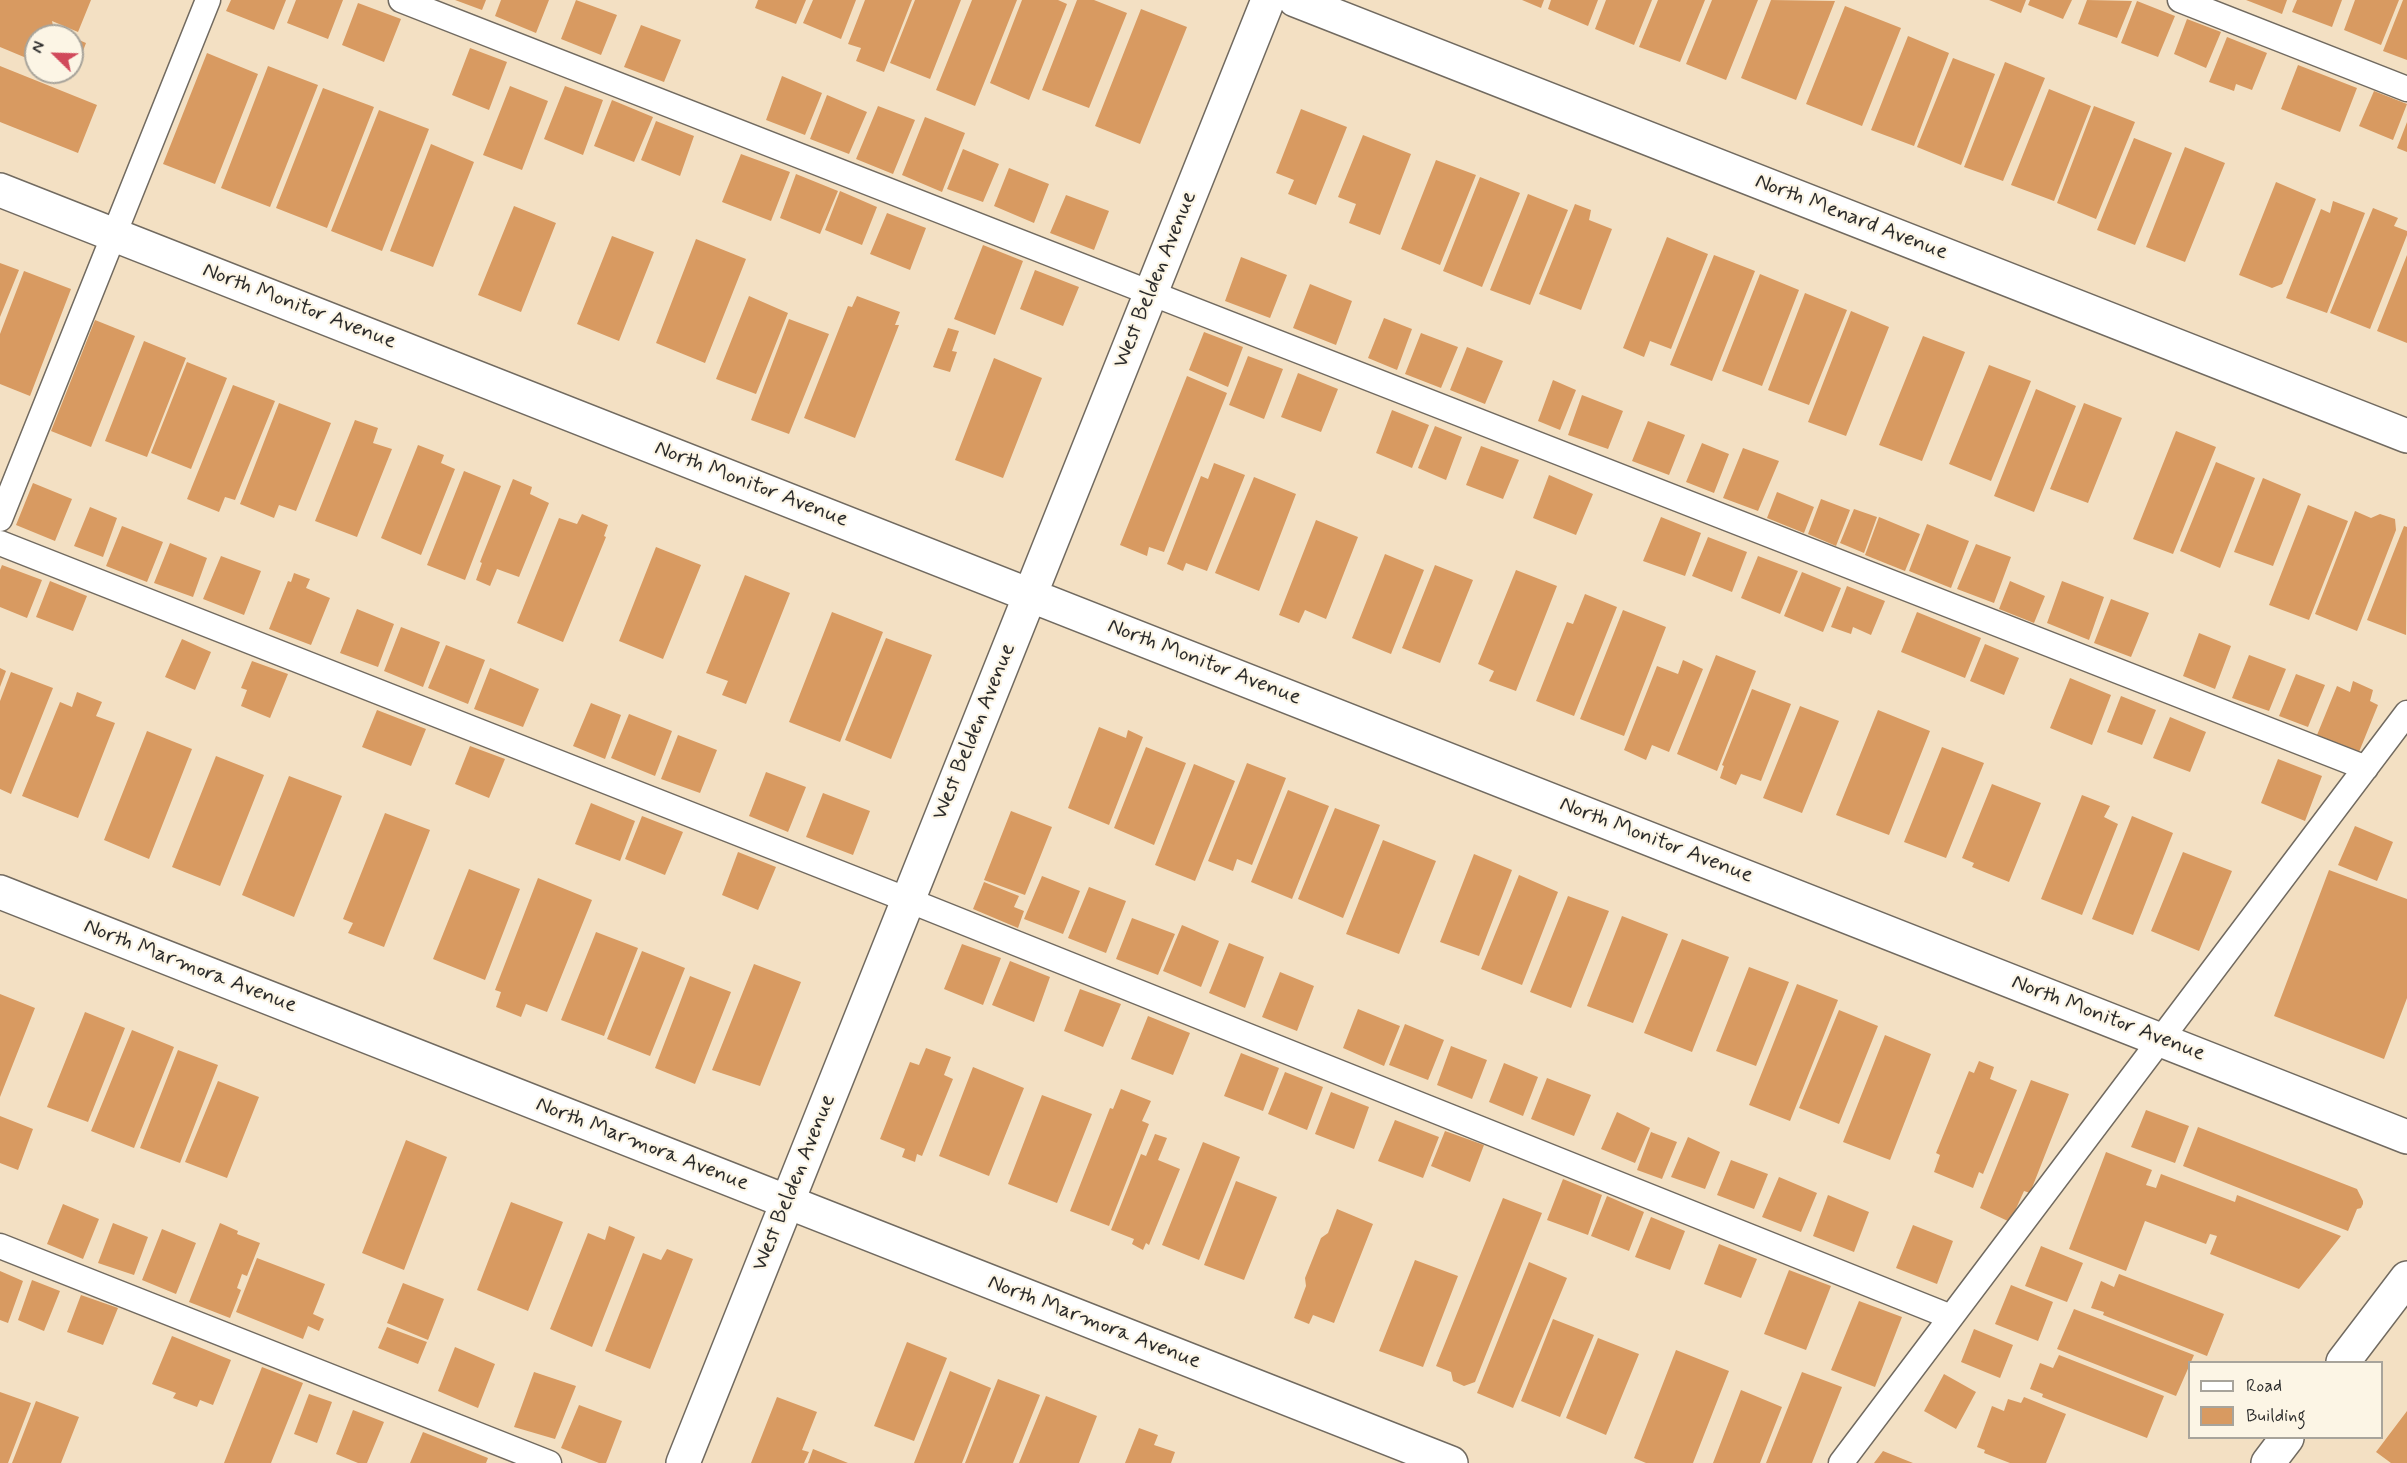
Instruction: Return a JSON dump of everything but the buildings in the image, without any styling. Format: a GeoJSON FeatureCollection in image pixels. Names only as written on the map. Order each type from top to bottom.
{"type":"FeatureCollection","features":[{"type":"Feature","properties":{"kind":"street","name":"West Belden Avenue"},"geometry":{"type":"LineString","coordinates":[[682,1463],[1268,0]]}},
{"type":"Feature","properties":{"kind":"street","name":"North Menard Avenue"},"geometry":{"type":"LineString","coordinates":[[1295,0],[2407,436]]}},
{"type":"Feature","properties":{"kind":"street","name":"North Monitor Avenue"},"geometry":{"type":"LineString","coordinates":[[0,190],[2407,1137]]}},
{"type":"Feature","properties":{"kind":"street","name":"North Marmora Avenue"},"geometry":{"type":"LineString","coordinates":[[0,892],[1451,1463]]}},
{"type":"Feature","properties":{"kind":"street"},"geometry":{"type":"LineString","coordinates":[[2344,1361],[2407,1278]]}},
{"type":"Feature","properties":{"kind":"street"},"geometry":{"type":"LineString","coordinates":[[2268,1463],[2286,1439]]}},
{"type":"Feature","properties":{"kind":"lane"},"geometry":{"type":"LineString","coordinates":[[0,519],[208,0]]}},
{"type":"Feature","properties":{"kind":"lane"},"geometry":{"type":"LineString","coordinates":[[401,0],[2366,768]]}},
{"type":"Feature","properties":{"kind":"lane"},"geometry":{"type":"LineString","coordinates":[[2180,0],[2407,89]]}},
{"type":"Feature","properties":{"kind":"lane"},"geometry":{"type":"LineString","coordinates":[[0,543],[908,900],[1951,1317]]}},
{"type":"Feature","properties":{"kind":"lane"},"geometry":{"type":"LineString","coordinates":[[1841,1463],[2407,713]]}},
{"type":"Feature","properties":{"kind":"lane"},"geometry":{"type":"LineString","coordinates":[[0,1246],[549,1463]]}}]}
